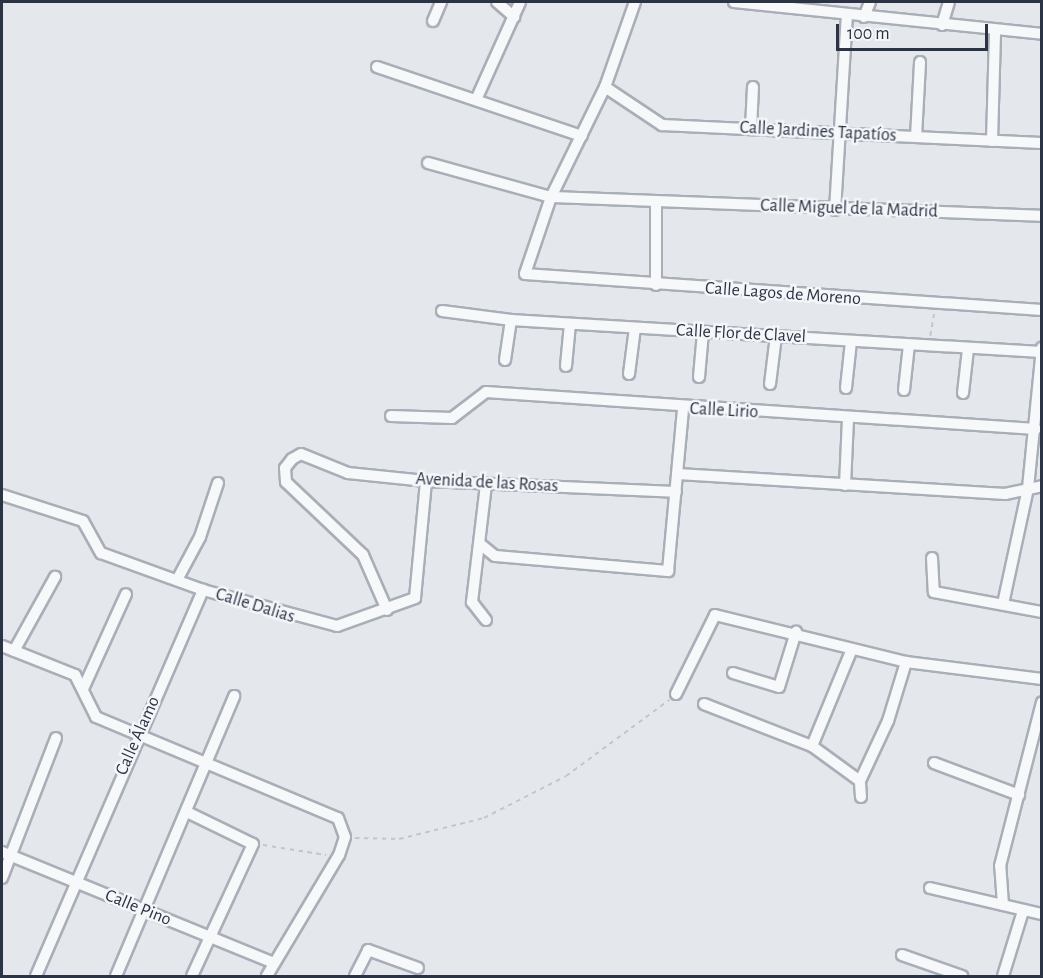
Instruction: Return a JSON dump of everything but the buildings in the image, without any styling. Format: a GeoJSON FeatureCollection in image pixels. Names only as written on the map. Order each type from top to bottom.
{"type":"FeatureCollection","features":[{"type":"Feature","properties":{"kind":"street"},"geometry":{"type":"LineString","coordinates":[[434,21],[441,2]]}},
{"type":"Feature","properties":{"kind":"street"},"geometry":{"type":"LineString","coordinates":[[497,2],[514,16]]}},
{"type":"Feature","properties":{"kind":"street"},"geometry":{"type":"LineString","coordinates":[[476,100],[520,2]]}},
{"type":"Feature","properties":{"kind":"street"},"geometry":{"type":"LineString","coordinates":[[550,197],[605,87],[635,2]]}},
{"type":"Feature","properties":{"kind":"street"},"geometry":{"type":"LineString","coordinates":[[734,2],[803,6],[847,16],[1041,34]]}},
{"type":"Feature","properties":{"kind":"street"},"geometry":{"type":"LineString","coordinates":[[864,17],[870,2]]}},
{"type":"Feature","properties":{"kind":"street"},"geometry":{"type":"LineString","coordinates":[[942,25],[949,2]]}},
{"type":"Feature","properties":{"kind":"street"},"geometry":{"type":"LineString","coordinates":[[835,210],[847,16]]}},
{"type":"Feature","properties":{"kind":"street"},"geometry":{"type":"LineString","coordinates":[[992,141],[995,31]]}},
{"type":"Feature","properties":{"kind":"street"},"geometry":{"type":"LineString","coordinates":[[916,136],[921,62]]}},
{"type":"Feature","properties":{"kind":"street"},"geometry":{"type":"LineString","coordinates":[[377,67],[582,136]]}},
{"type":"Feature","properties":{"kind":"street","name":"Calle Jardines Tapatíos"},"geometry":{"type":"LineString","coordinates":[[605,87],[662,125],[1041,143]]}},
{"type":"Feature","properties":{"kind":"street"},"geometry":{"type":"LineString","coordinates":[[751,129],[753,87]]}},
{"type":"Feature","properties":{"kind":"street","name":"Calle Miguel de la Madrid"},"geometry":{"type":"LineString","coordinates":[[428,163],[550,197],[835,210],[1041,216]]}},
{"type":"Feature","properties":{"kind":"street","name":"Calle Lagos de Moreno"},"geometry":{"type":"LineString","coordinates":[[550,197],[525,274],[656,285],[1041,310]]}},
{"type":"Feature","properties":{"kind":"street"},"geometry":{"type":"LineString","coordinates":[[656,201],[656,285]]}},
{"type":"Feature","properties":{"kind":"street","name":"Calle Flor de Clavel"},"geometry":{"type":"LineString","coordinates":[[442,311],[511,320],[570,324],[968,349],[1041,350]]}},
{"type":"Feature","properties":{"kind":"street"},"geometry":{"type":"LineString","coordinates":[[505,360],[511,320]]}},
{"type":"Feature","properties":{"kind":"street"},"geometry":{"type":"LineString","coordinates":[[566,366],[570,324]]}},
{"type":"Feature","properties":{"kind":"street"},"geometry":{"type":"LineString","coordinates":[[629,374],[635,328]]}},
{"type":"Feature","properties":{"kind":"street"},"geometry":{"type":"LineString","coordinates":[[699,377],[702,332]]}},
{"type":"Feature","properties":{"kind":"street"},"geometry":{"type":"LineString","coordinates":[[770,384],[776,336]]}},
{"type":"Feature","properties":{"kind":"street"},"geometry":{"type":"LineString","coordinates":[[846,388],[851,341]]}},
{"type":"Feature","properties":{"kind":"street"},"geometry":{"type":"LineString","coordinates":[[904,390],[909,345]]}},
{"type":"Feature","properties":{"kind":"street"},"geometry":{"type":"LineString","coordinates":[[963,393],[968,349]]}},
{"type":"Feature","properties":{"kind":"street"},"geometry":{"type":"LineString","coordinates":[[1003,604],[1028,488],[1039,398],[1041,350]]}},
{"type":"Feature","properties":{"kind":"street","name":"Calle Lirio"},"geometry":{"type":"LineString","coordinates":[[391,416],[452,418],[486,392],[683,408],[1036,429]]}},
{"type":"Feature","properties":{"kind":"street"},"geometry":{"type":"LineString","coordinates":[[480,544],[495,556],[668,571],[683,408]]}},
{"type":"Feature","properties":{"kind":"street"},"geometry":{"type":"LineString","coordinates":[[845,485],[848,418]]}},
{"type":"Feature","properties":{"kind":"street","name":"Avenida de las Rosas"},"geometry":{"type":"LineString","coordinates":[[387,610],[363,555],[286,482],[285,468],[301,454],[348,473],[426,482],[676,492]]}},
{"type":"Feature","properties":{"kind":"street"},"geometry":{"type":"LineString","coordinates":[[678,474],[1005,494],[1041,486]]}},
{"type":"Feature","properties":{"kind":"street","name":"Calle Dalias"},"geometry":{"type":"LineString","coordinates":[[2,495],[83,521],[101,553],[203,590],[318,624],[337,626],[409,602],[418,592],[426,482]]}},
{"type":"Feature","properties":{"kind":"street"},"geometry":{"type":"LineString","coordinates":[[177,580],[200,537],[218,483]]}},
{"type":"Feature","properties":{"kind":"street"},"geometry":{"type":"LineString","coordinates":[[486,484],[472,602],[486,620]]}},
{"type":"Feature","properties":{"kind":"street"},"geometry":{"type":"LineString","coordinates":[[932,558],[934,592],[1041,612]]}},
{"type":"Feature","properties":{"kind":"street"},"geometry":{"type":"LineString","coordinates":[[14,651],[55,578]]}},
{"type":"Feature","properties":{"kind":"street","name":"Calle Álamo"},"geometry":{"type":"LineString","coordinates":[[36,976],[138,733],[203,590]]}},
{"type":"Feature","properties":{"kind":"street"},"geometry":{"type":"LineString","coordinates":[[83,689],[126,594]]}},
{"type":"Feature","properties":{"kind":"street"},"geometry":{"type":"LineString","coordinates":[[676,694],[716,615],[796,632],[906,663],[1041,679]]}},
{"type":"Feature","properties":{"kind":"street"},"geometry":{"type":"LineString","coordinates":[[733,673],[779,687],[796,632]]}},
{"type":"Feature","properties":{"kind":"street"},"geometry":{"type":"LineString","coordinates":[[2,646],[75,675],[96,717],[205,759],[338,818],[345,837],[339,855],[267,976]]}},
{"type":"Feature","properties":{"kind":"street"},"geometry":{"type":"LineString","coordinates":[[812,746],[852,649]]}},
{"type":"Feature","properties":{"kind":"street"},"geometry":{"type":"LineString","coordinates":[[861,797],[860,781],[888,721],[906,663]]}},
{"type":"Feature","properties":{"kind":"street"},"geometry":{"type":"LineString","coordinates":[[116,976],[142,910],[187,812],[205,759],[234,696]]}},
{"type":"Feature","properties":{"kind":"street"},"geometry":{"type":"LineString","coordinates":[[1003,905],[1000,866],[1041,702]]}},
{"type":"Feature","properties":{"kind":"street"},"geometry":{"type":"LineString","coordinates":[[704,704],[812,746],[860,781]]}},
{"type":"Feature","properties":{"kind":"street"},"geometry":{"type":"LineString","coordinates":[[2,878],[7,854],[56,738]]}},
{"type":"Feature","properties":{"kind":"street"},"geometry":{"type":"LineString","coordinates":[[934,763],[1019,795]]}},
{"type":"Feature","properties":{"kind":"street"},"geometry":{"type":"LineString","coordinates":[[187,812],[253,844],[192,976]]}},
{"type":"Feature","properties":{"kind":"street","name":"Calle Pino"},"geometry":{"type":"LineString","coordinates":[[7,854],[274,963]]}},
{"type":"Feature","properties":{"kind":"street"},"geometry":{"type":"LineString","coordinates":[[930,888],[1041,914]]}},
{"type":"Feature","properties":{"kind":"street"},"geometry":{"type":"LineString","coordinates":[[1003,976],[1023,911]]}},
{"type":"Feature","properties":{"kind":"street"},"geometry":{"type":"LineString","coordinates":[[355,976],[368,950],[418,968]]}},
{"type":"Feature","properties":{"kind":"street"},"geometry":{"type":"LineString","coordinates":[[902,955],[962,976]]}},
{"type":"Feature","properties":{"kind":"path"},"geometry":{"type":"LineString","coordinates":[[929,345],[936,303]]}},
{"type":"Feature","properties":{"kind":"path"},"geometry":{"type":"LineString","coordinates":[[345,837],[399,839],[484,818],[567,776],[676,694]]}},
{"type":"Feature","properties":{"kind":"path"},"geometry":{"type":"LineString","coordinates":[[253,844],[339,855]]}}]}
